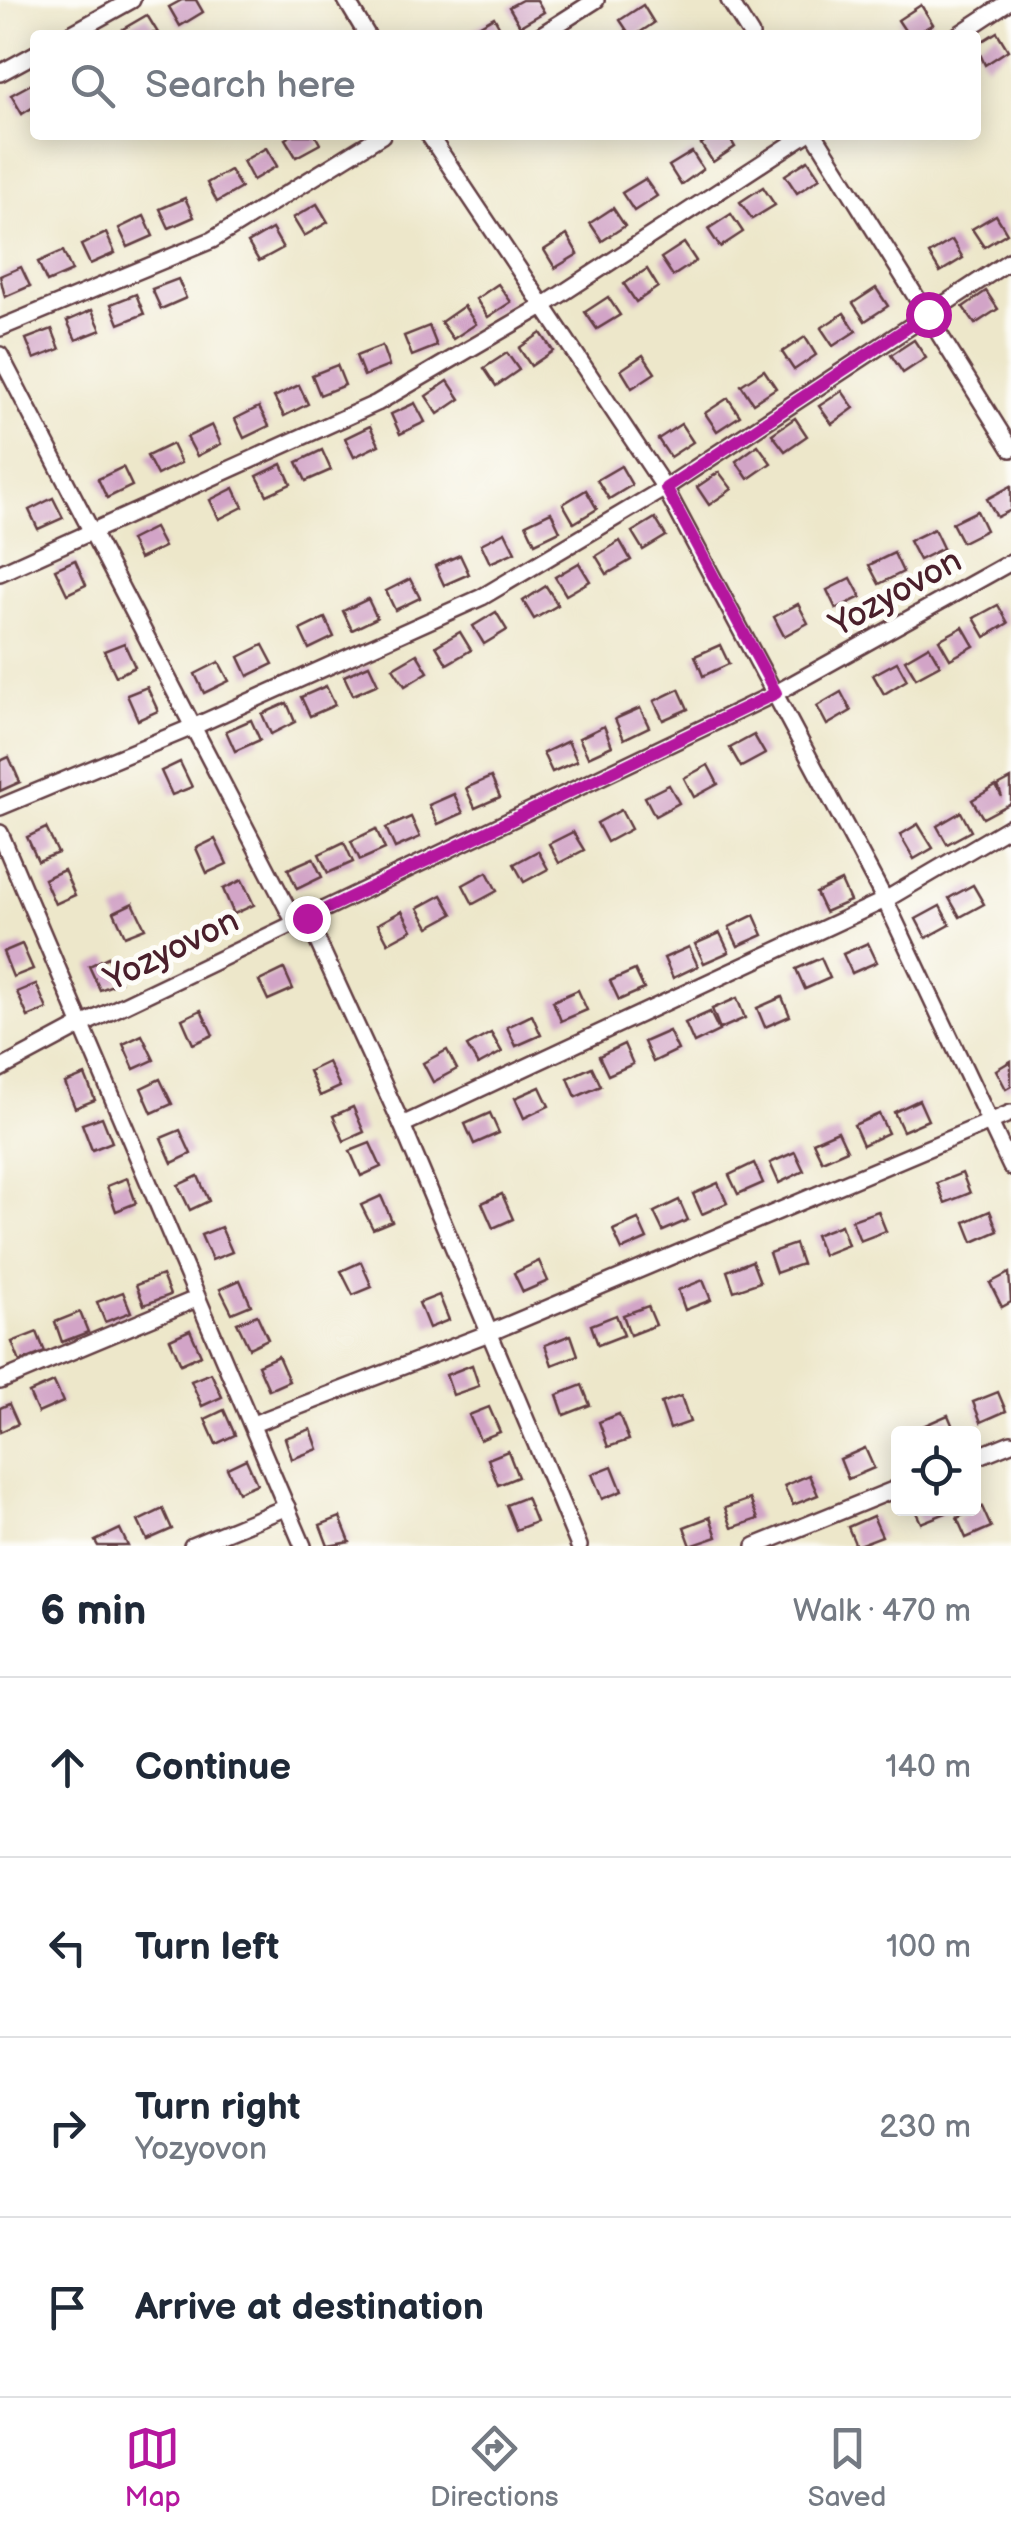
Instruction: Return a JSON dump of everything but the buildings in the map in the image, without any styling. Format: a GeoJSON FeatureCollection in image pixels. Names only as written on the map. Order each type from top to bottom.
{"type":"FeatureCollection","features":[{"type":"Feature","properties":{"kind":"street"},"geometry":{"type":"LineString","coordinates":[[78,30],[132,0]]}},
{"type":"Feature","properties":{"kind":"street"},"geometry":{"type":"LineString","coordinates":[[346,0],[364,30]]}},
{"type":"Feature","properties":{"kind":"street"},"geometry":{"type":"LineString","coordinates":[[549,30],[596,0]]}},
{"type":"Feature","properties":{"kind":"street"},"geometry":{"type":"LineString","coordinates":[[729,0],[749,30]]}},
{"type":"Feature","properties":{"kind":"street"},"geometry":{"type":"LineString","coordinates":[[966,30],[1011,0]]}},
{"type":"Feature","properties":{"kind":"street"},"geometry":{"type":"LineString","coordinates":[[0,74],[30,57]]}},
{"type":"Feature","properties":{"kind":"street"},"geometry":{"type":"LineString","coordinates":[[0,328],[212,240],[374,140]]}},
{"type":"Feature","properties":{"kind":"street"},"geometry":{"type":"LineString","coordinates":[[432,140],[666,488],[885,900],[1011,1167]]}},
{"type":"Feature","properties":{"kind":"street"},"geometry":{"type":"LineString","coordinates":[[0,573],[377,403],[543,306],[796,140]]}},
{"type":"Feature","properties":{"kind":"street"},"geometry":{"type":"LineString","coordinates":[[818,140],[1011,449]]}},
{"type":"Feature","properties":{"kind":"street"},"geometry":{"type":"LineString","coordinates":[[0,807],[195,726],[482,597],[666,488],[1011,260]]}},
{"type":"Feature","properties":{"kind":"street"},"geometry":{"type":"LineString","coordinates":[[0,355],[301,920],[402,1126],[579,1546]]}},
{"type":"Feature","properties":{"kind":"street","name":"Yozyovon"},"geometry":{"type":"LineString","coordinates":[[0,1069],[82,1025],[776,693],[1011,562]]}},
{"type":"Feature","properties":{"kind":"street"},"geometry":{"type":"LineString","coordinates":[[402,1126],[885,900],[1011,826]]}},
{"type":"Feature","properties":{"kind":"street"},"geometry":{"type":"LineString","coordinates":[[0,833],[303,1546]]}},
{"type":"Feature","properties":{"kind":"street"},"geometry":{"type":"LineString","coordinates":[[253,1424],[488,1333],[1011,1113]]}},
{"type":"Feature","properties":{"kind":"street"},"geometry":{"type":"LineString","coordinates":[[0,1382],[196,1299]]}},
{"type":"Feature","properties":{"kind":"street"},"geometry":{"type":"LineString","coordinates":[[981,1455],[1011,1443]]}},
{"type":"Feature","properties":{"kind":"street"},"geometry":{"type":"LineString","coordinates":[[755,1546],[891,1491]]}},
{"type":"Feature","properties":{"kind":"street"},"geometry":{"type":"LineString","coordinates":[[192,1546],[287,1506]]}},
{"type":"Feature","properties":{"kind":"route"},"geometry":{"type":"LineString","coordinates":[[307,918],[776,693],[666,488],[928,314]]}}]}
